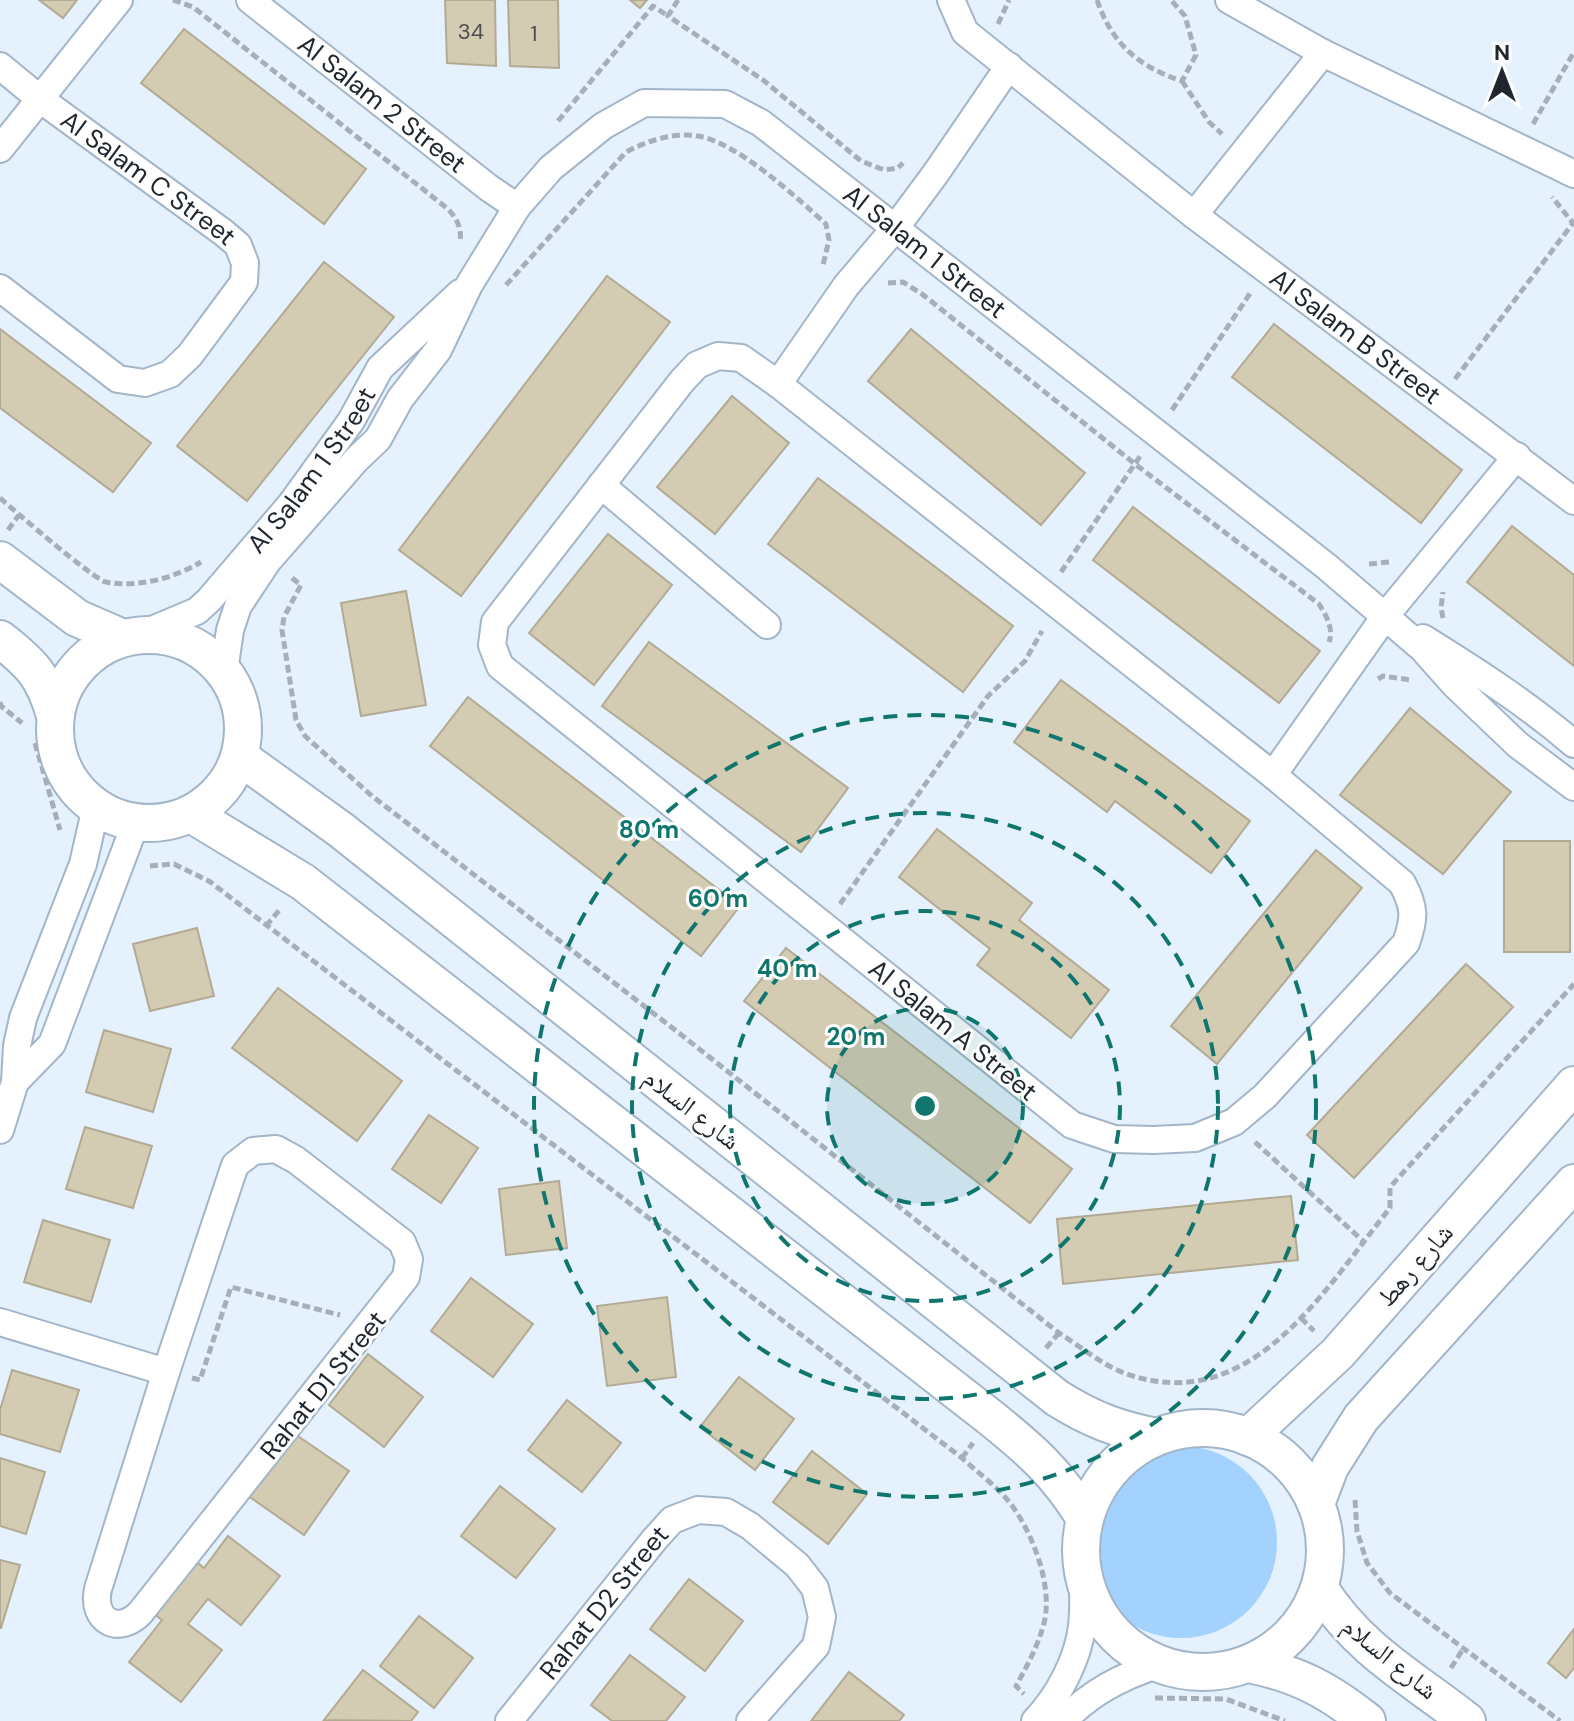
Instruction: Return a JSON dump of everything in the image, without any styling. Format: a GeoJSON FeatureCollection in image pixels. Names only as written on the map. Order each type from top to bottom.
{"type":"FeatureCollection","features":[{"type":"Feature","properties":{"kind":"street","name":"Al Salam C Street"},"geometry":{"type":"LineString","coordinates":[[0,149],[119,0]]}},
{"type":"Feature","properties":{"kind":"street","name":"Al Salam 2 Street"},"geometry":{"type":"LineString","coordinates":[[250,0],[517,207]]}},
{"type":"Feature","properties":{"kind":"street","name":"Al Salam B Street"},"geometry":{"type":"LineString","coordinates":[[951,0],[965,32],[1194,215],[1574,501]]}},
{"type":"Feature","properties":{"kind":"street"},"geometry":{"type":"LineString","coordinates":[[1229,0],[1323,53],[1574,174]]}},
{"type":"Feature","properties":{"kind":"street"},"geometry":{"type":"LineString","coordinates":[[1194,215],[1323,53]]}},
{"type":"Feature","properties":{"kind":"street","name":"Al Salam C Street"},"geometry":{"type":"LineString","coordinates":[[0,66],[238,245],[245,263],[244,282],[190,355],[170,374],[145,383],[118,379],[0,288]]}},
{"type":"Feature","properties":{"kind":"street"},"geometry":{"type":"LineString","coordinates":[[778,384],[846,286],[936,173],[1009,66]]}},
{"type":"Feature","properties":{"kind":"street","name":"Al Salam 1 Street"},"geometry":{"type":"LineString","coordinates":[[224,671],[230,630],[238,606],[267,562],[378,439],[400,399],[438,350],[469,285],[517,207],[551,168],[603,126],[644,103],[725,104],[761,123],[896,227],[1386,615],[1518,745],[1574,787]]}},
{"type":"Feature","properties":{"kind":"street","name":"Al Salam 1 Street"},"geometry":{"type":"LineString","coordinates":[[131,636],[197,611],[209,600],[291,504],[351,421],[380,368],[469,285]]}},
{"type":"Feature","properties":{"kind":"street","name":"Al Salam A Street"},"geometry":{"type":"LineString","coordinates":[[718,356],[741,358],[778,384],[1273,775],[1402,883],[1412,902],[1413,923],[1406,943],[1265,1096],[1234,1122],[1195,1138],[1154,1140],[1114,1139],[1072,1125],[500,666],[492,645],[495,622],[697,365],[718,356]]}},
{"type":"Feature","properties":{"kind":"street"},"geometry":{"type":"LineString","coordinates":[[373,380],[400,399]]}},
{"type":"Feature","properties":{"kind":"street"},"geometry":{"type":"LineString","coordinates":[[1273,775],[1386,615],[1517,456]]}},
{"type":"Feature","properties":{"kind":"street"},"geometry":{"type":"LineString","coordinates":[[601,485],[767,625]]}},
{"type":"Feature","properties":{"kind":"street"},"geometry":{"type":"LineString","coordinates":[[0,560],[77,618],[131,636],[172,637],[201,650],[224,671],[236,690],[243,712],[244,735],[240,757],[229,780],[212,799],[191,814],[173,820],[136,822],[115,817],[96,807],[67,776],[59,757],[55,715],[49,693],[30,662],[0,639]]}},
{"type":"Feature","properties":{"kind":"street","name":"Al Salam 1 Street"},"geometry":{"type":"LineString","coordinates":[[1386,615],[1473,668],[1542,716],[1574,744]]}},
{"type":"Feature","properties":{"kind":"street"},"geometry":{"type":"LineString","coordinates":[[55,715],[67,683],[89,657],[131,636]]}},
{"type":"Feature","properties":{"kind":"street"},"geometry":{"type":"LineString","coordinates":[[1518,745],[1542,716]]}},
{"type":"Feature","properties":{"kind":"street","name":"شارع السلام"},"geometry":{"type":"LineString","coordinates":[[240,757],[341,830],[1047,1390],[1089,1418],[1120,1430],[1156,1437]]}},
{"type":"Feature","properties":{"kind":"street"},"geometry":{"type":"LineString","coordinates":[[0,1130],[17,1046],[34,989],[83,864],[96,807]]}},
{"type":"Feature","properties":{"kind":"street"},"geometry":{"type":"LineString","coordinates":[[191,814],[303,882],[978,1408],[1045,1463],[1084,1517]]}},
{"type":"Feature","properties":{"kind":"street"},"geometry":{"type":"LineString","coordinates":[[8,1079],[52,1044],[136,822]]}},
{"type":"Feature","properties":{"kind":"street"},"geometry":{"type":"LineString","coordinates":[[34,989],[69,1000]]}},
{"type":"Feature","properties":{"kind":"street","name":"شارع رهط"},"geometry":{"type":"LineString","coordinates":[[1248,1437],[1338,1353],[1574,1085]]}},
{"type":"Feature","properties":{"kind":"street","name":"Rahat D1 Street"},"geometry":{"type":"LineString","coordinates":[[276,1149],[296,1160],[402,1242],[409,1259],[406,1277],[141,1612],[133,1621],[121,1625],[108,1622],[99,1613],[95,1601],[166,1372],[235,1165],[253,1151],[276,1149]]}},
{"type":"Feature","properties":{"kind":"street"},"geometry":{"type":"LineString","coordinates":[[1316,1504],[1330,1467],[1361,1418],[1574,1183]]}},
{"type":"Feature","properties":{"kind":"street"},"geometry":{"type":"LineString","coordinates":[[0,1322],[166,1372]]}},
{"type":"Feature","properties":{"kind":"street"},"geometry":{"type":"LineString","coordinates":[[1047,1718],[1066,1677],[1082,1628],[1080,1546],[1084,1517],[1100,1484],[1125,1456],[1156,1437],[1187,1429],[1218,1429],[1248,1437],[1277,1453],[1300,1476],[1316,1504],[1324,1531],[1325,1560],[1320,1589],[1304,1621],[1280,1646],[1249,1664],[1219,1671],[1189,1672],[1159,1664],[1132,1650],[1110,1630],[1093,1605],[1083,1576]]}},
{"type":"Feature","properties":{"kind":"street","name":"Rahat D2 Street"},"geometry":{"type":"LineString","coordinates":[[509,1721],[654,1540],[672,1520],[698,1510],[726,1512],[750,1526],[797,1565],[815,1588],[822,1617],[816,1646],[750,1721]]}},
{"type":"Feature","properties":{"kind":"street","name":"شارع السلام"},"geometry":{"type":"LineString","coordinates":[[1320,1589],[1356,1636],[1467,1721]]}},
{"type":"Feature","properties":{"kind":"street"},"geometry":{"type":"LineString","coordinates":[[1047,1718],[1107,1685],[1159,1664]]}},
{"type":"Feature","properties":{"kind":"street"},"geometry":{"type":"LineString","coordinates":[[1249,1664],[1283,1671],[1316,1684],[1367,1721]]}},
{"type":"Feature","properties":{"kind":"path"},"geometry":{"type":"LineString","coordinates":[[173,0],[193,7],[448,209],[458,221],[461,235],[457,253]]}},
{"type":"Feature","properties":{"kind":"path"},"geometry":{"type":"LineString","coordinates":[[668,16],[678,0]]}},
{"type":"Feature","properties":{"kind":"path"},"geometry":{"type":"LineString","coordinates":[[1097,0],[1104,20],[1127,50],[1153,72],[1182,81],[1209,122],[1244,153]]}},
{"type":"Feature","properties":{"kind":"path"},"geometry":{"type":"LineString","coordinates":[[1171,0],[1185,16],[1196,55],[1182,81]]}},
{"type":"Feature","properties":{"kind":"path"},"geometry":{"type":"LineString","coordinates":[[550,131],[653,6],[763,80],[861,161],[884,170],[898,168],[913,154],[936,173]]}},
{"type":"Feature","properties":{"kind":"path"},"geometry":{"type":"LineString","coordinates":[[1519,147],[1574,52]]}},
{"type":"Feature","properties":{"kind":"path"},"geometry":{"type":"LineString","coordinates":[[498,294],[626,152],[651,139],[698,136],[735,151],[826,224],[829,240],[823,265],[846,286],[858,294],[882,283],[903,282],[922,294],[1159,483],[1319,604],[1331,636],[1323,656],[1361,690],[1383,676],[1411,680],[1423,688]]}},
{"type":"Feature","properties":{"kind":"path"},"geometry":{"type":"LineString","coordinates":[[1438,400],[1574,224],[1544,191]]}},
{"type":"Feature","properties":{"kind":"path"},"geometry":{"type":"LineString","coordinates":[[0,498],[103,582],[143,583],[183,573],[210,556]]}},
{"type":"Feature","properties":{"kind":"path"},"geometry":{"type":"LineString","coordinates":[[1362,560],[1370,565],[1389,563],[1412,548],[1450,578],[1441,608],[1445,624]]}},
{"type":"Feature","properties":{"kind":"path"},"geometry":{"type":"LineString","coordinates":[[267,562],[301,585],[284,617],[282,630],[296,720],[305,736],[372,796],[1059,1333],[1123,1373],[1152,1381],[1183,1384],[1235,1371],[1278,1341],[1390,1208],[1390,1187],[1574,984]]}},
{"type":"Feature","properties":{"kind":"path"},"geometry":{"type":"LineString","coordinates":[[823,926],[859,880],[988,696],[1025,661],[1043,631],[1029,617],[1045,596]]}},
{"type":"Feature","properties":{"kind":"path"},"geometry":{"type":"LineString","coordinates":[[0,702],[32,731],[67,858],[83,864]]}},
{"type":"Feature","properties":{"kind":"path"},"geometry":{"type":"LineString","coordinates":[[115,875],[124,876],[146,867],[174,864],[209,881],[962,1458],[1005,1497],[1023,1523],[1034,1548],[1045,1587],[1045,1621],[1034,1654],[1016,1686],[1047,1718]]}},
{"type":"Feature","properties":{"kind":"path"},"geometry":{"type":"LineString","coordinates":[[1234,1122],[1363,1241]]}},
{"type":"Feature","properties":{"kind":"path"},"geometry":{"type":"LineString","coordinates":[[166,1372],[200,1380],[231,1287],[372,1323]]}},
{"type":"Feature","properties":{"kind":"path"},"geometry":{"type":"LineString","coordinates":[[1356,1488],[1357,1531],[1367,1563],[1390,1593],[1560,1721]]}},
{"type":"Feature","properties":{"kind":"path"},"geometry":{"type":"LineString","coordinates":[[1145,1698],[1226,1699],[1285,1721]]}},
{"type":"Feature","properties":{"kind":"shaded area"},"geometry":{"type":"Polygon","coordinates":[[[1181,1446],[1200,1447],[1218,1453],[1249,1474],[1270,1505],[1276,1523],[1276,1561],[1270,1579],[1249,1610],[1218,1631],[1200,1637],[1181,1638],[1162,1637],[1144,1631],[1113,1610],[1092,1579],[1086,1561],[1085,1542],[1086,1523],[1092,1505],[1113,1474],[1144,1453],[1162,1447],[1181,1446]]]}},
{"type":"Feature","properties":{"kind":"building"},"geometry":{"type":"Polygon","coordinates":[[[39,0],[77,0],[63,18],[39,0]]]}},
{"type":"Feature","properties":{"kind":"building"},"geometry":{"type":"Polygon","coordinates":[[[445,0],[495,0],[496,66],[447,63],[445,0]]]}},
{"type":"Feature","properties":{"kind":"building"},"geometry":{"type":"Polygon","coordinates":[[[508,0],[558,0],[559,68],[510,66],[508,0]]]}},
{"type":"Feature","properties":{"kind":"building"},"geometry":{"type":"Polygon","coordinates":[[[630,0],[647,0],[640,8],[630,0]]]}},
{"type":"Feature","properties":{"kind":"building"},"geometry":{"type":"Polygon","coordinates":[[[184,29],[366,169],[324,224],[141,83],[184,29]]]}},
{"type":"Feature","properties":{"kind":"building"},"geometry":{"type":"Polygon","coordinates":[[[324,262],[394,317],[247,501],[177,446],[324,262]]]}},
{"type":"Feature","properties":{"kind":"building"},"geometry":{"type":"Polygon","coordinates":[[[607,276],[670,322],[461,596],[399,550],[607,276]]]}},
{"type":"Feature","properties":{"kind":"building"},"geometry":{"type":"Polygon","coordinates":[[[1274,324],[1462,470],[1421,523],[1232,377],[1274,324]]]}},
{"type":"Feature","properties":{"kind":"building"},"geometry":{"type":"Polygon","coordinates":[[[0,329],[151,443],[113,492],[0,408],[0,329]]]}},
{"type":"Feature","properties":{"kind":"building"},"geometry":{"type":"Polygon","coordinates":[[[911,329],[1085,473],[1041,525],[868,381],[911,329]]]}},
{"type":"Feature","properties":{"kind":"building"},"geometry":{"type":"Polygon","coordinates":[[[732,396],[789,443],[715,534],[657,487],[732,396]]]}},
{"type":"Feature","properties":{"kind":"building"},"geometry":{"type":"Polygon","coordinates":[[[818,478],[1013,626],[963,692],[768,544],[818,478]]]}},
{"type":"Feature","properties":{"kind":"building"},"geometry":{"type":"Polygon","coordinates":[[[1133,507],[1320,651],[1279,703],[1093,560],[1133,507]]]}},
{"type":"Feature","properties":{"kind":"building"},"geometry":{"type":"Polygon","coordinates":[[[1512,526],[1574,575],[1574,666],[1467,582],[1512,526]]]}},
{"type":"Feature","properties":{"kind":"building"},"geometry":{"type":"Polygon","coordinates":[[[608,534],[672,585],[594,685],[529,633],[608,534]]]}},
{"type":"Feature","properties":{"kind":"building"},"geometry":{"type":"Polygon","coordinates":[[[406,591],[426,705],[361,716],[341,603],[406,591]]]}},
{"type":"Feature","properties":{"kind":"building"},"geometry":{"type":"Polygon","coordinates":[[[649,642],[848,788],[801,852],[602,706],[649,642]]]}},
{"type":"Feature","properties":{"kind":"building"},"geometry":{"type":"Polygon","coordinates":[[[1061,680],[1250,821],[1211,873],[1115,801],[1107,812],[1014,742],[1061,680]]]}},
{"type":"Feature","properties":{"kind":"building"},"geometry":{"type":"Polygon","coordinates":[[[468,697],[740,906],[701,956],[430,746],[468,697]]]}},
{"type":"Feature","properties":{"kind":"building"},"geometry":{"type":"Polygon","coordinates":[[[1410,708],[1511,792],[1443,874],[1340,795],[1410,708]]]}},
{"type":"Feature","properties":{"kind":"building"},"geometry":{"type":"Polygon","coordinates":[[[937,829],[1032,903],[1019,920],[1109,990],[1071,1038],[977,965],[990,949],[899,877],[937,829]]]}},
{"type":"Feature","properties":{"kind":"building"},"geometry":{"type":"Polygon","coordinates":[[[1504,841],[1570,841],[1570,952],[1504,952],[1504,841]]]}},
{"type":"Feature","properties":{"kind":"building"},"geometry":{"type":"Polygon","coordinates":[[[1316,850],[1362,888],[1217,1064],[1171,1026],[1316,850]]]}},
{"type":"Feature","properties":{"kind":"building"},"geometry":{"type":"Polygon","coordinates":[[[197,928],[214,996],[150,1011],[133,944],[197,928]]]}},
{"type":"Feature","properties":{"kind":"building"},"geometry":{"type":"Polygon","coordinates":[[[786,948],[1072,1169],[1030,1223],[744,1001],[786,948]]]}},
{"type":"Feature","properties":{"kind":"building"},"geometry":{"type":"Polygon","coordinates":[[[1466,964],[1513,1007],[1354,1178],[1307,1135],[1466,964]]]}},
{"type":"Feature","properties":{"kind":"building"},"geometry":{"type":"Polygon","coordinates":[[[278,988],[402,1081],[357,1141],[232,1048],[278,988]]]}},
{"type":"Feature","properties":{"kind":"building"},"geometry":{"type":"Polygon","coordinates":[[[104,1030],[171,1049],[153,1112],[86,1092],[104,1030]]]}},
{"type":"Feature","properties":{"kind":"building"},"geometry":{"type":"Polygon","coordinates":[[[429,1115],[478,1148],[441,1203],[392,1169],[429,1115]]]}},
{"type":"Feature","properties":{"kind":"building"},"geometry":{"type":"Polygon","coordinates":[[[85,1127],[152,1146],[133,1208],[66,1189],[85,1127]]]}},
{"type":"Feature","properties":{"kind":"building"},"geometry":{"type":"Polygon","coordinates":[[[559,1181],[567,1248],[506,1255],[499,1189],[559,1181]]]}},
{"type":"Feature","properties":{"kind":"building"},"geometry":{"type":"Polygon","coordinates":[[[1291,1196],[1298,1260],[1063,1284],[1057,1219],[1291,1196]]]}},
{"type":"Feature","properties":{"kind":"building"},"geometry":{"type":"Polygon","coordinates":[[[43,1220],[110,1240],[91,1302],[24,1282],[43,1220]]]}},
{"type":"Feature","properties":{"kind":"building"},"geometry":{"type":"Polygon","coordinates":[[[471,1278],[533,1324],[493,1377],[431,1331],[471,1278]]]}},
{"type":"Feature","properties":{"kind":"building"},"geometry":{"type":"Polygon","coordinates":[[[667,1297],[676,1377],[607,1386],[597,1306],[667,1297]]]}},
{"type":"Feature","properties":{"kind":"building"},"geometry":{"type":"Polygon","coordinates":[[[368,1354],[423,1397],[384,1447],[329,1405],[368,1354]]]}},
{"type":"Feature","properties":{"kind":"building"},"geometry":{"type":"Polygon","coordinates":[[[12,1370],[79,1390],[60,1452],[0,1434],[0,1410],[12,1370]]]}},
{"type":"Feature","properties":{"kind":"building"},"geometry":{"type":"Polygon","coordinates":[[[739,1377],[794,1419],[755,1470],[700,1427],[739,1377]]]}},
{"type":"Feature","properties":{"kind":"building"},"geometry":{"type":"Polygon","coordinates":[[[567,1400],[621,1443],[582,1492],[528,1450],[567,1400]]]}},
{"type":"Feature","properties":{"kind":"building"},"geometry":{"type":"Polygon","coordinates":[[[289,1430],[349,1471],[304,1535],[244,1493],[289,1430]]]}},
{"type":"Feature","properties":{"kind":"building"},"geometry":{"type":"Polygon","coordinates":[[[812,1451],[867,1494],[828,1544],[773,1502],[812,1451]]]}},
{"type":"Feature","properties":{"kind":"building"},"geometry":{"type":"Polygon","coordinates":[[[0,1458],[45,1472],[26,1534],[0,1526],[0,1458]]]}},
{"type":"Feature","properties":{"kind":"building"},"geometry":{"type":"Polygon","coordinates":[[[500,1486],[555,1529],[516,1578],[461,1536],[500,1486]]]}},
{"type":"Feature","properties":{"kind":"building"},"geometry":{"type":"Polygon","coordinates":[[[228,1536],[280,1576],[241,1625],[208,1599],[188,1624],[222,1650],[181,1702],[129,1662],[162,1620],[149,1610],[191,1557],[204,1568],[228,1536]]]}},
{"type":"Feature","properties":{"kind":"building"},"geometry":{"type":"Polygon","coordinates":[[[0,1560],[20,1565],[1,1628],[0,1628],[0,1560]]]}},
{"type":"Feature","properties":{"kind":"building"},"geometry":{"type":"Polygon","coordinates":[[[689,1579],[743,1621],[705,1671],[650,1629],[689,1579]]]}},
{"type":"Feature","properties":{"kind":"building"},"geometry":{"type":"Polygon","coordinates":[[[419,1616],[473,1658],[434,1708],[380,1666],[419,1616]]]}},
{"type":"Feature","properties":{"kind":"building"},"geometry":{"type":"Polygon","coordinates":[[[1574,1629],[1574,1668],[1566,1678],[1548,1663],[1574,1629]]]}},
{"type":"Feature","properties":{"kind":"building"},"geometry":{"type":"Polygon","coordinates":[[[630,1655],[685,1697],[666,1721],[612,1721],[591,1705],[630,1655]]]}},
{"type":"Feature","properties":{"kind":"building"},"geometry":{"type":"Polygon","coordinates":[[[363,1670],[418,1712],[411,1721],[324,1720],[363,1670]]]}},
{"type":"Feature","properties":{"kind":"building"},"geometry":{"type":"Polygon","coordinates":[[[849,1672],[904,1715],[899,1721],[811,1721],[849,1672]]]}}]}
